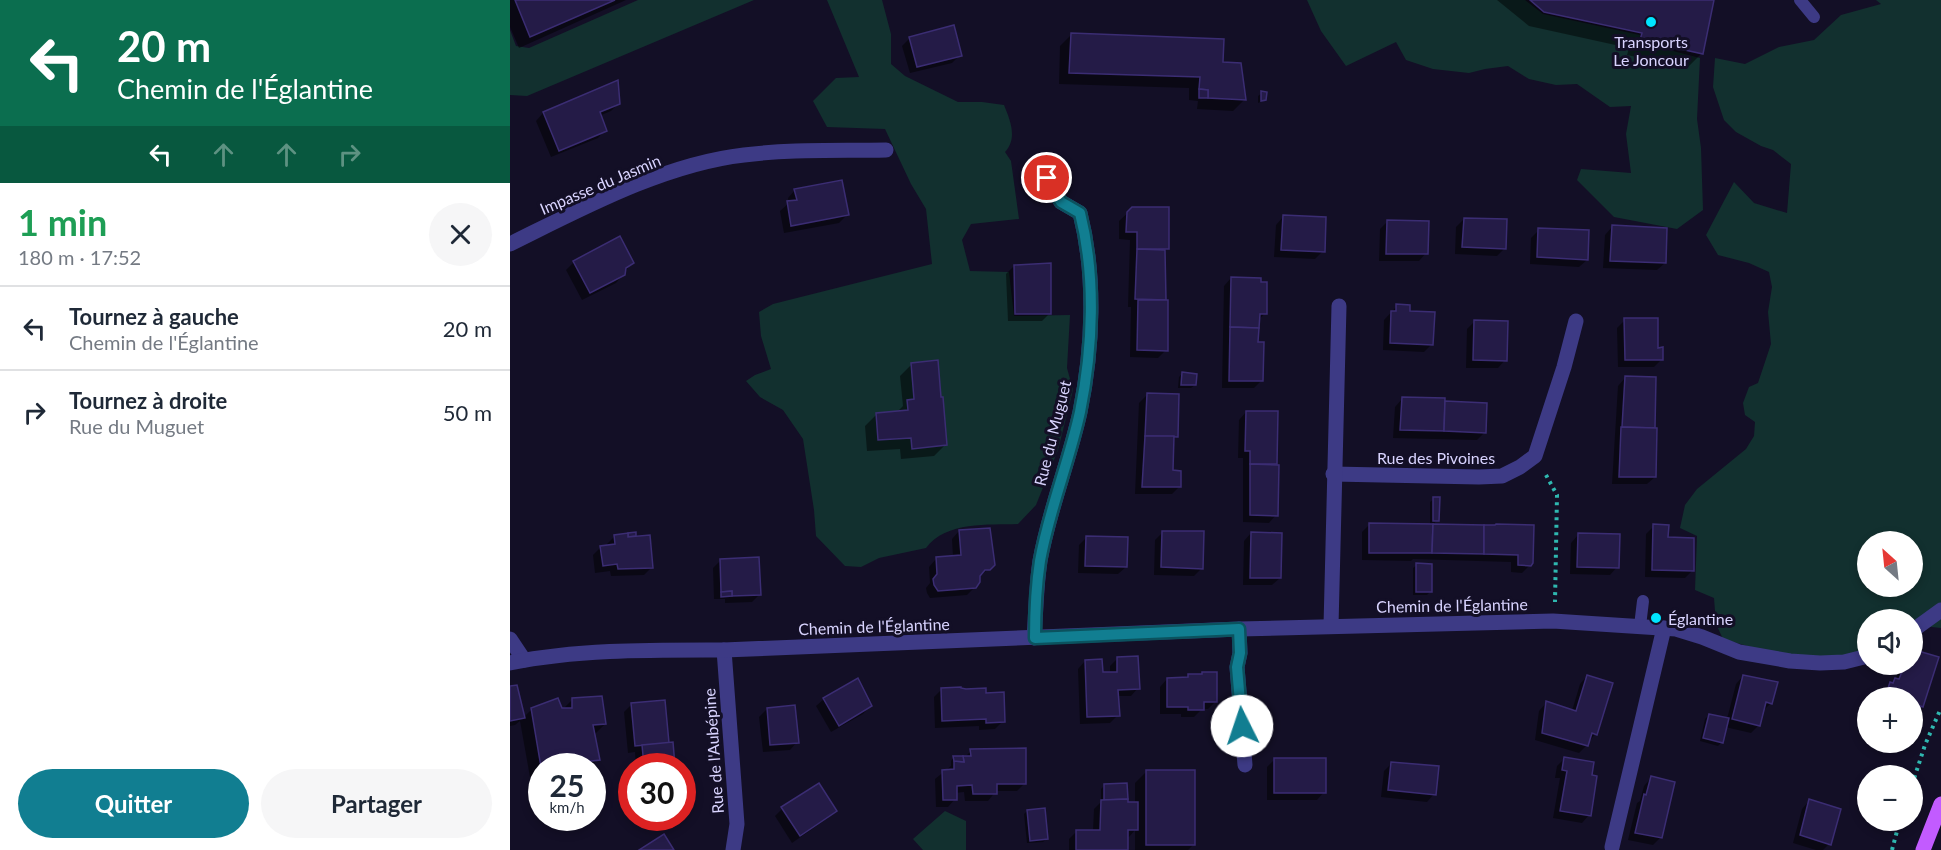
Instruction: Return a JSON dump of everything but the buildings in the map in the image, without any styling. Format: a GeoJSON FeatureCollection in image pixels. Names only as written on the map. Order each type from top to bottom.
{"type":"FeatureCollection","features":[{"type":"Feature","properties":{"kind":"main road"},"geometry":{"type":"LineString","coordinates":[[1923,850],[1941,804]]}},
{"type":"Feature","properties":{"kind":"street","name":"Impasse du Jasmin"},"geometry":{"type":"LineString","coordinates":[[510,244],[636,185],[710,162],[743,155],[798,151],[886,150]]}},
{"type":"Feature","properties":{"kind":"street","name":"Rue du Muguet"},"geometry":{"type":"LineString","coordinates":[[1035,638],[1040,561],[1052,508],[1080,411],[1090,324],[1089,276],[1080,213],[1061,202],[1047,178]]}},
{"type":"Feature","properties":{"kind":"street"},"geometry":{"type":"LineString","coordinates":[[1331,626],[1339,306]]}},
{"type":"Feature","properties":{"kind":"street"},"geometry":{"type":"LineString","coordinates":[[1534,456],[1576,321]]}},
{"type":"Feature","properties":{"kind":"street","name":"Rue des Pivoines"},"geometry":{"type":"LineString","coordinates":[[1334,474],[1502,476],[1520,467],[1534,456]]}},
{"type":"Feature","properties":{"kind":"street"},"geometry":{"type":"LineString","coordinates":[[1923,623],[1941,610]]}},
{"type":"Feature","properties":{"kind":"street","name":"Chemin de l'Églantine"},"geometry":{"type":"LineString","coordinates":[[517,662],[648,651],[724,650],[1239,629],[1553,621],[1664,628],[1690,633],[1739,652],[1790,661],[1820,663],[1857,659]]}},
{"type":"Feature","properties":{"kind":"street"},"geometry":{"type":"LineString","coordinates":[[1612,847],[1664,628]]}},
{"type":"Feature","properties":{"kind":"street"},"geometry":{"type":"LineString","coordinates":[[1239,629],[1240,653],[1237,667],[1245,765]]}},
{"type":"Feature","properties":{"kind":"street"},"geometry":{"type":"LineString","coordinates":[[510,639],[517,662]]}},
{"type":"Feature","properties":{"kind":"street","name":"Rue de l'Aubépine"},"geometry":{"type":"LineString","coordinates":[[724,650],[737,824],[733,850]]}},
{"type":"Feature","properties":{"kind":"lane"},"geometry":{"type":"LineString","coordinates":[[1800,0],[1814,17]]}},
{"type":"Feature","properties":{"kind":"lane"},"geometry":{"type":"LineString","coordinates":[[1640,626],[1643,600]]}},
{"type":"Feature","properties":{"kind":"path"},"geometry":{"type":"LineString","coordinates":[[1534,456],[1557,495],[1555,604]]}},
{"type":"Feature","properties":{"kind":"path"},"geometry":{"type":"LineString","coordinates":[[1919,765],[1941,708]]}},
{"type":"Feature","properties":{"kind":"path"},"geometry":{"type":"LineString","coordinates":[[1892,850],[1897,831]]}},
{"type":"Feature","properties":{"kind":"green space"},"geometry":{"type":"Polygon","coordinates":[[[638,0],[754,0],[527,96],[510,95],[510,30],[516,46],[529,48],[638,0]]]}},
{"type":"Feature","properties":{"kind":"green space"},"geometry":{"type":"Polygon","coordinates":[[[827,0],[882,0],[891,34],[891,64],[905,76],[958,102],[1004,105],[1012,135],[1005,152],[1011,161],[1019,219],[971,224],[962,240],[970,271],[1009,272],[1014,316],[1070,315],[1067,368],[1073,390],[1058,450],[1036,505],[1018,524],[981,525],[956,529],[935,539],[926,548],[879,558],[861,567],[845,566],[816,536],[803,439],[783,410],[760,397],[746,381],[771,369],[761,336],[759,312],[773,304],[932,264],[926,209],[911,184],[885,129],[827,127],[813,101],[836,78],[859,77],[827,0]]]}},
{"type":"Feature","properties":{"kind":"green space"},"geometry":{"type":"Polygon","coordinates":[[[1307,0],[1525,0],[1543,14],[1640,35],[1639,42],[1700,58],[1697,119],[1701,148],[1703,210],[1677,229],[1614,217],[1577,180],[1581,169],[1631,173],[1626,134],[1631,106],[1610,107],[1577,84],[1556,85],[1529,79],[1508,66],[1469,73],[1433,69],[1406,60],[1396,42],[1346,66],[1321,31],[1307,0]]]}},
{"type":"Feature","properties":{"kind":"green space"},"geometry":{"type":"Polygon","coordinates":[[[1876,0],[1941,0],[1941,628],[1923,626],[1923,609],[1857,609],[1857,653],[1840,657],[1810,658],[1766,651],[1723,639],[1716,624],[1714,598],[1695,590],[1697,536],[1680,528],[1685,505],[1697,489],[1746,449],[1754,436],[1755,422],[1745,415],[1743,403],[1749,387],[1758,383],[1771,344],[1768,312],[1772,287],[1769,272],[1749,263],[1718,255],[1706,235],[1734,182],[1754,203],[1787,213],[1791,164],[1773,150],[1736,132],[1724,120],[1713,87],[1715,58],[1745,64],[1779,47],[1814,40],[1841,15],[1881,4],[1876,0]]]}},
{"type":"Feature","properties":{"kind":"green space"},"geometry":{"type":"Polygon","coordinates":[[[945,811],[966,821],[966,850],[923,850],[913,839],[945,811]]]}},
{"type":"Feature","properties":{"kind":"place","name":"Transports Le Joncour"},"geometry":{"type":"Point","coordinates":[1651,22]}},
{"type":"Feature","properties":{"kind":"place","name":"Églantine"},"geometry":{"type":"Point","coordinates":[1656,618]}},
{"type":"Feature","properties":{"kind":"route"},"geometry":{"type":"LineString","coordinates":[[1047,178],[1061,202],[1080,213],[1089,276],[1090,324],[1080,411],[1052,508],[1040,561],[1035,638],[1239,629],[1240,653],[1237,667],[1242,726]]}}]}
